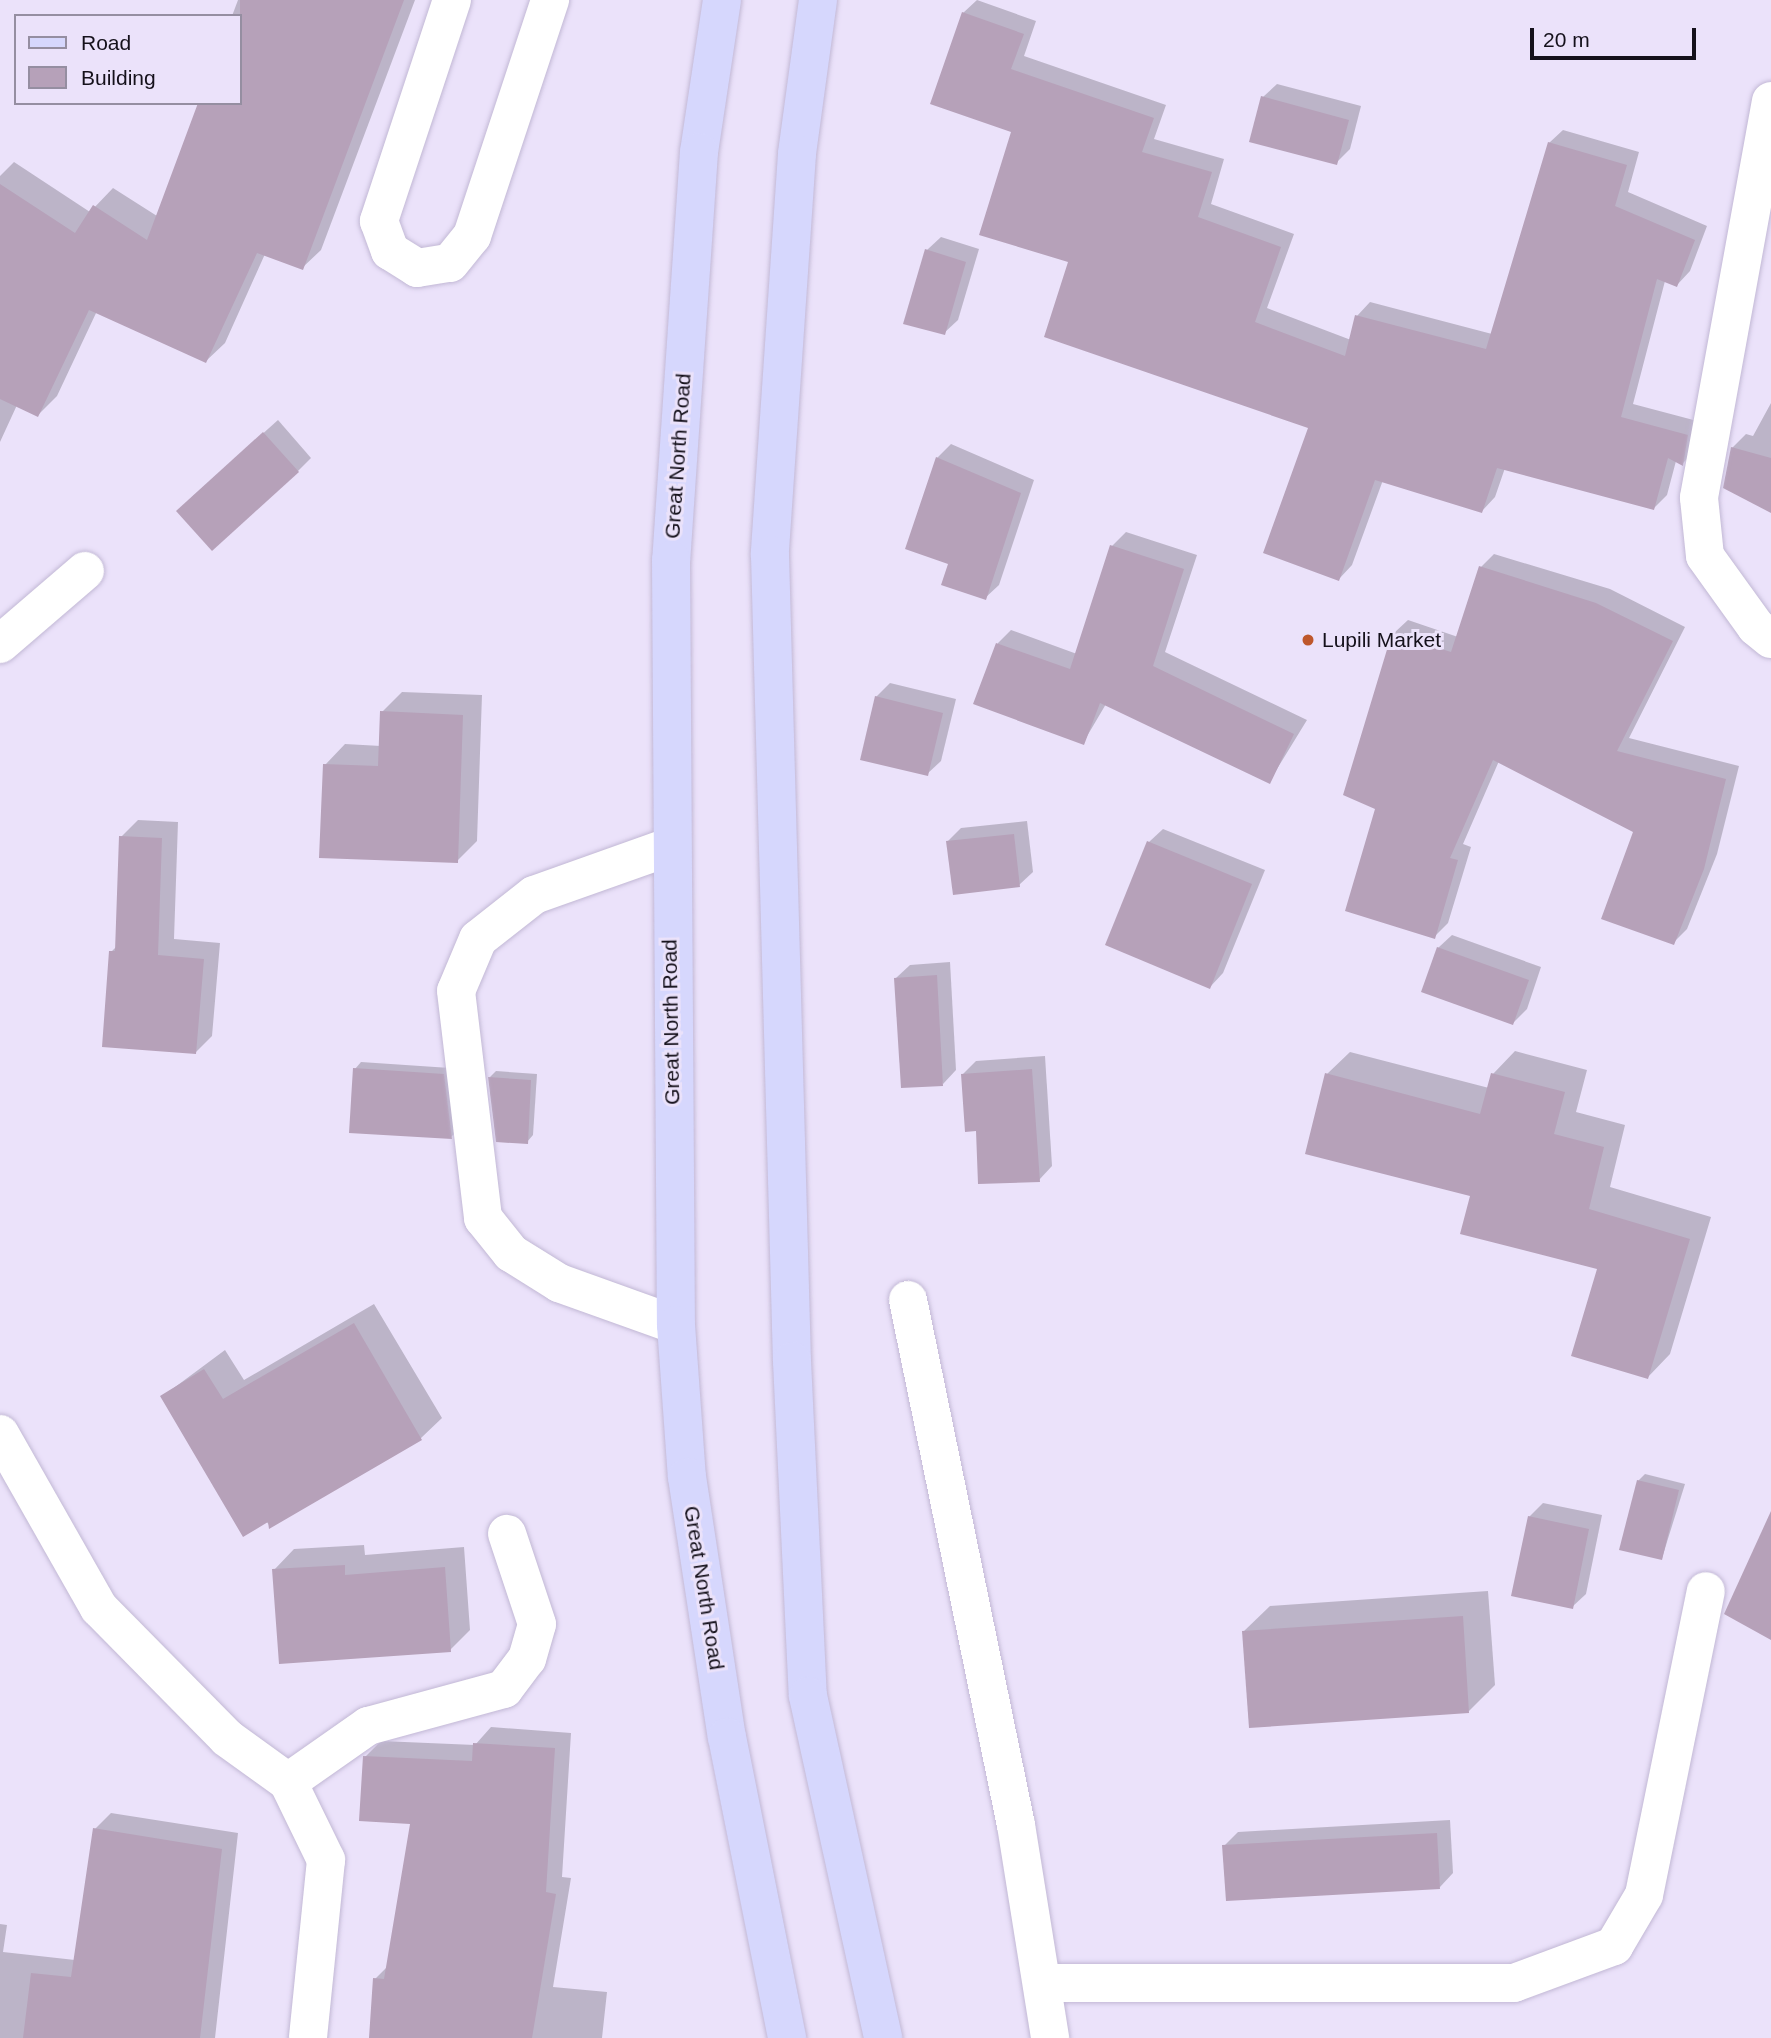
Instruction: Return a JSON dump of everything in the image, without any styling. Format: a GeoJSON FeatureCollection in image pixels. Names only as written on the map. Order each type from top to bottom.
{"type":"FeatureCollection","features":[{"type":"Feature","properties":{"kind":"main road","name":"Great North Road"},"geometry":{"type":"LineString","coordinates":[[722,0],[699,152],[671,560],[669,847],[676,1325],[687,1477],[720,1696],[786,2038]]}},
{"type":"Feature","properties":{"kind":"main road"},"geometry":{"type":"LineString","coordinates":[[818,0],[797,154],[770,555],[792,1361],[808,1696],[883,2038]]}},
{"type":"Feature","properties":{"kind":"street"},"geometry":{"type":"LineString","coordinates":[[452,0],[379,221],[390,251],[417,268],[450,263],[472,236],[550,0]]}},
{"type":"Feature","properties":{"kind":"street"},"geometry":{"type":"LineString","coordinates":[[1771,101],[1699,498],[1705,556],[1756,627],[1771,639]]}},
{"type":"Feature","properties":{"kind":"street"},"geometry":{"type":"LineString","coordinates":[[0,644],[85,571]]}},
{"type":"Feature","properties":{"kind":"street"},"geometry":{"type":"LineString","coordinates":[[669,847],[534,895],[478,939],[456,991],[483,1218],[511,1253],[559,1283],[676,1325]]}},
{"type":"Feature","properties":{"kind":"street"},"geometry":{"type":"LineString","coordinates":[[908,1300],[1042,1983],[1050,2038]]}},
{"type":"Feature","properties":{"kind":"street"},"geometry":{"type":"LineString","coordinates":[[0,1434],[99,1608],[227,1738],[288,1782],[326,1860],[308,2038]]}},
{"type":"Feature","properties":{"kind":"street"},"geometry":{"type":"LineString","coordinates":[[288,1782],[368,1726],[504,1689],[527,1659],[537,1624],[507,1534]]}},
{"type":"Feature","properties":{"kind":"street"},"geometry":{"type":"LineString","coordinates":[[1042,1983],[1514,1983],[1614,1946],[1644,1895],[1706,1591]]}},
{"type":"Feature","properties":{"kind":"building"},"geometry":{"type":"Polygon","coordinates":[[[240,0],[404,0],[303,270],[257,253],[206,363],[89,310],[38,417],[0,399],[0,184],[75,233],[93,205],[147,240],[197,105],[242,105],[240,0]]]}},
{"type":"Feature","properties":{"kind":"building"},"geometry":{"type":"Polygon","coordinates":[[[962,12],[1024,34],[1011,69],[1154,118],[1142,152],[1212,172],[1198,217],[1281,247],[1255,322],[1345,356],[1355,315],[1486,349],[1548,142],[1627,165],[1615,206],[1695,240],[1677,287],[1657,279],[1621,417],[1688,435],[1683,466],[1668,458],[1654,510],[1497,468],[1482,513],[1375,480],[1339,581],[1263,553],[1308,428],[1044,337],[1068,262],[979,235],[1011,132],[930,104],[962,12]]]}},
{"type":"Feature","properties":{"kind":"building"},"geometry":{"type":"Polygon","coordinates":[[[1261,96],[1349,120],[1337,165],[1249,142],[1261,96]]]}},
{"type":"Feature","properties":{"kind":"building"},"geometry":{"type":"Polygon","coordinates":[[[925,249],[966,262],[945,335],[903,324],[925,249]]]}},
{"type":"Feature","properties":{"kind":"building"},"geometry":{"type":"Polygon","coordinates":[[[263,432],[299,472],[212,551],[176,511],[263,432]]]}},
{"type":"Feature","properties":{"kind":"building"},"geometry":{"type":"Polygon","coordinates":[[[1731,447],[1771,458],[1771,513],[1723,488],[1731,447]]]}},
{"type":"Feature","properties":{"kind":"building"},"geometry":{"type":"Polygon","coordinates":[[[936,457],[1021,493],[986,600],[941,585],[948,564],[905,549],[936,457]]]}},
{"type":"Feature","properties":{"kind":"building"},"geometry":{"type":"Polygon","coordinates":[[[1110,545],[1184,569],[1153,666],[1294,734],[1270,784],[1100,703],[1084,745],[973,704],[996,643],[1070,669],[1110,545]]]}},
{"type":"Feature","properties":{"kind":"building"},"geometry":{"type":"Polygon","coordinates":[[[1479,566],[1596,603],[1673,641],[1617,751],[1726,779],[1704,869],[1674,945],[1601,919],[1633,832],[1493,760],[1450,858],[1458,860],[1435,939],[1345,911],[1375,809],[1343,795],[1392,633],[1451,652],[1479,566]]]}},
{"type":"Feature","properties":{"kind":"building"},"geometry":{"type":"Polygon","coordinates":[[[875,696],[943,713],[928,776],[860,760],[875,696]]]}},
{"type":"Feature","properties":{"kind":"building"},"geometry":{"type":"Polygon","coordinates":[[[380,711],[463,715],[458,863],[319,858],[323,764],[378,766],[380,711]]]}},
{"type":"Feature","properties":{"kind":"building"},"geometry":{"type":"Polygon","coordinates":[[[1014,834],[1020,887],[953,895],[946,841],[1014,834]]]}},
{"type":"Feature","properties":{"kind":"building"},"geometry":{"type":"Polygon","coordinates":[[[119,836],[162,838],[158,955],[204,959],[196,1054],[102,1047],[109,951],[115,951],[119,836]]]}},
{"type":"Feature","properties":{"kind":"building"},"geometry":{"type":"Polygon","coordinates":[[[1147,841],[1252,884],[1210,989],[1105,945],[1147,841]]]}},
{"type":"Feature","properties":{"kind":"building"},"geometry":{"type":"Polygon","coordinates":[[[1437,947],[1529,980],[1513,1025],[1421,992],[1437,947]]]}},
{"type":"Feature","properties":{"kind":"building"},"geometry":{"type":"Polygon","coordinates":[[[937,975],[943,1086],[901,1088],[894,978],[937,975]]]}},
{"type":"Feature","properties":{"kind":"building"},"geometry":{"type":"Polygon","coordinates":[[[353,1068],[444,1074],[452,1139],[349,1133],[353,1068]]]}},
{"type":"Feature","properties":{"kind":"building"},"geometry":{"type":"Polygon","coordinates":[[[1032,1069],[1040,1182],[978,1184],[976,1131],[965,1132],[961,1074],[1032,1069]]]}},
{"type":"Feature","properties":{"kind":"building"},"geometry":{"type":"Polygon","coordinates":[[[1325,1073],[1480,1114],[1491,1073],[1565,1092],[1554,1134],[1604,1147],[1589,1209],[1690,1239],[1648,1379],[1571,1356],[1597,1269],[1460,1234],[1470,1196],[1305,1154],[1325,1073]]]}},
{"type":"Feature","properties":{"kind":"building"},"geometry":{"type":"Polygon","coordinates":[[[488,1077],[531,1080],[528,1144],[496,1142],[488,1077]]]}},
{"type":"Feature","properties":{"kind":"building"},"geometry":{"type":"Polygon","coordinates":[[[354,1323],[422,1440],[269,1529],[268,1522],[243,1537],[160,1396],[204,1369],[223,1399],[354,1323]]]}},
{"type":"Feature","properties":{"kind":"building"},"geometry":{"type":"Polygon","coordinates":[[[1637,1480],[1679,1490],[1662,1560],[1619,1550],[1637,1480]]]}},
{"type":"Feature","properties":{"kind":"building"},"geometry":{"type":"Polygon","coordinates":[[[1771,1511],[1771,1640],[1724,1614],[1771,1511]]]}},
{"type":"Feature","properties":{"kind":"building"},"geometry":{"type":"Polygon","coordinates":[[[1528,1516],[1589,1529],[1573,1609],[1511,1596],[1528,1516]]]}},
{"type":"Feature","properties":{"kind":"building"},"geometry":{"type":"Polygon","coordinates":[[[345,1565],[345,1575],[445,1567],[451,1652],[279,1664],[272,1569],[345,1565]]]}},
{"type":"Feature","properties":{"kind":"building"},"geometry":{"type":"Polygon","coordinates":[[[1463,1616],[1469,1713],[1249,1728],[1242,1631],[1463,1616]]]}},
{"type":"Feature","properties":{"kind":"building"},"geometry":{"type":"Polygon","coordinates":[[[473,1743],[555,1748],[546,1892],[556,1894],[532,2038],[369,2038],[373,1978],[384,1979],[410,1824],[359,1821],[363,1756],[472,1761],[473,1743]]]}},
{"type":"Feature","properties":{"kind":"building"},"geometry":{"type":"Polygon","coordinates":[[[93,1828],[222,1849],[200,2038],[23,2038],[31,1973],[71,1977],[93,1828]]]}},
{"type":"Feature","properties":{"kind":"building"},"geometry":{"type":"Polygon","coordinates":[[[1437,1833],[1440,1889],[1226,1901],[1222,1845],[1437,1833]]]}},
{"type":"Feature","properties":{"kind":"place","name":"Lupili Market"},"geometry":{"type":"Point","coordinates":[1308,640]}}]}
